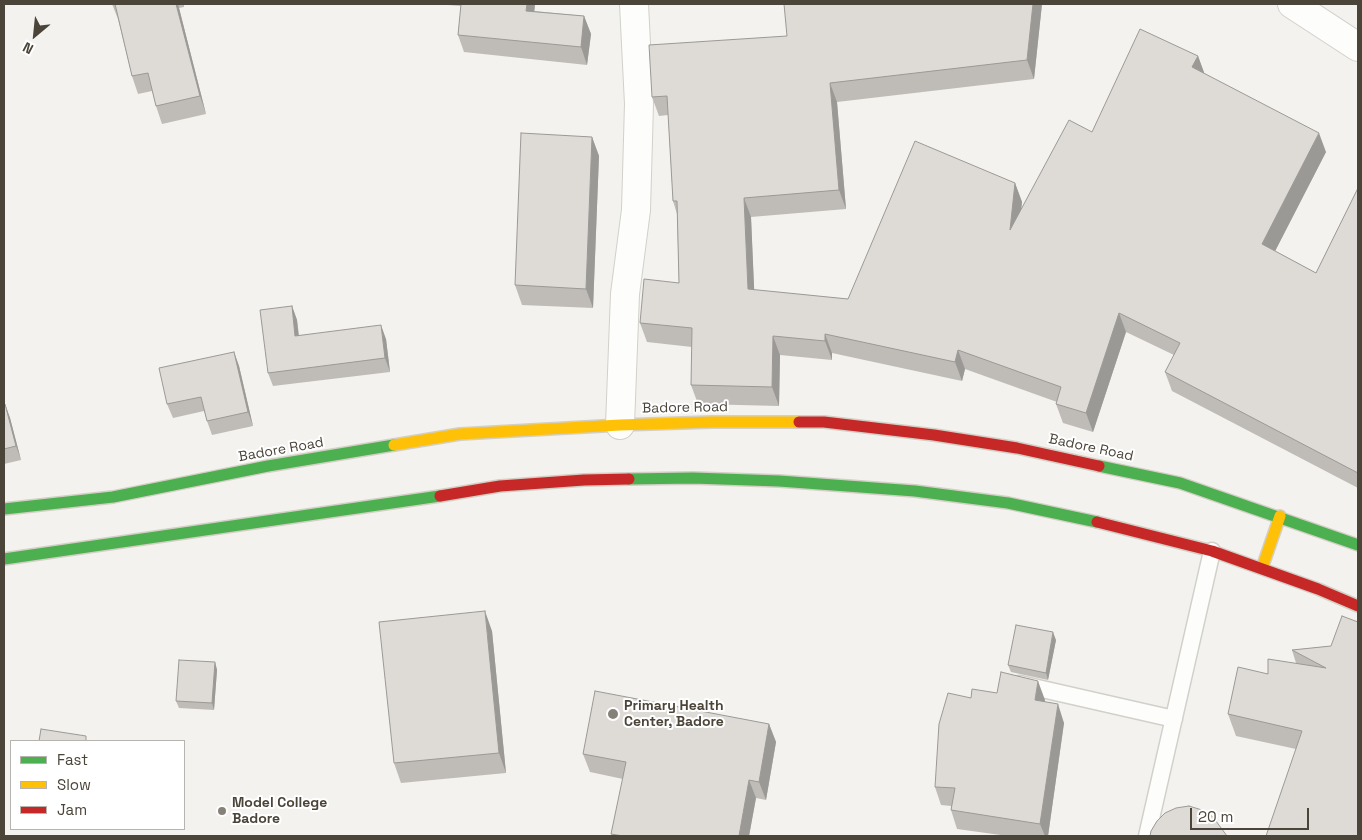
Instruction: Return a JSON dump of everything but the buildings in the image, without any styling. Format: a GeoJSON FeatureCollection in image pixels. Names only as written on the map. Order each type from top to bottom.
{"type":"FeatureCollection","features":[{"type":"Feature","properties":{"kind":"main road","name":"Badore Road"},"geometry":{"type":"LineString","coordinates":[[4,509],[113,497],[268,466],[460,434],[620,425],[712,422],[824,422],[934,435],[1017,448],[1180,483],[1280,516],[1358,545]]}},
{"type":"Feature","properties":{"kind":"main road"},"geometry":{"type":"LineString","coordinates":[[4,559],[402,502],[500,486],[584,480],[693,478],[915,491],[1008,503],[1122,527],[1212,551],[1262,568],[1358,606]]}},
{"type":"Feature","properties":{"kind":"main road"},"geometry":{"type":"LineString","coordinates":[[1262,568],[1280,516]]}},
{"type":"Feature","properties":{"kind":"street"},"geometry":{"type":"LineString","coordinates":[[620,425],[625,294],[636,210],[639,104],[634,4]]}},
{"type":"Feature","properties":{"kind":"street"},"geometry":{"type":"LineString","coordinates":[[1292,4],[1358,46]]}},
{"type":"Feature","properties":{"kind":"lane"},"geometry":{"type":"LineString","coordinates":[[1147,836],[1212,551]]}},
{"type":"Feature","properties":{"kind":"lane"},"geometry":{"type":"LineString","coordinates":[[1012,682],[1174,719]]}},
{"type":"Feature","properties":{"kind":"traffic: fast"},"geometry":{"type":"LineString","coordinates":[[4,509],[113,497],[268,466],[394,445]]}},
{"type":"Feature","properties":{"kind":"traffic: fast"},"geometry":{"type":"LineString","coordinates":[[1099,466],[1180,483],[1358,545]]}},
{"type":"Feature","properties":{"kind":"traffic: fast"},"geometry":{"type":"LineString","coordinates":[[629,479],[693,478],[779,481],[915,491],[1008,503],[1097,522]]}},
{"type":"Feature","properties":{"kind":"traffic: fast"},"geometry":{"type":"LineString","coordinates":[[4,559],[440,496]]}},
{"type":"Feature","properties":{"kind":"traffic: slow"},"geometry":{"type":"LineString","coordinates":[[394,445],[460,434],[620,425],[799,422]]}},
{"type":"Feature","properties":{"kind":"traffic: slow"},"geometry":{"type":"LineString","coordinates":[[1262,568],[1280,516]]}},
{"type":"Feature","properties":{"kind":"traffic: jam"},"geometry":{"type":"LineString","coordinates":[[799,422],[824,422],[934,435],[1017,448],[1099,466]]}},
{"type":"Feature","properties":{"kind":"traffic: jam"},"geometry":{"type":"LineString","coordinates":[[440,496],[500,486],[629,479]]}},
{"type":"Feature","properties":{"kind":"traffic: jam"},"geometry":{"type":"LineString","coordinates":[[1097,522],[1212,551],[1318,589],[1358,606]]}},
{"type":"Feature","properties":{"kind":"place","name":"Primary Health Center, Badore"},"geometry":{"type":"Point","coordinates":[613,714]}},
{"type":"Feature","properties":{"kind":"place","name":"Model College Badore"},"geometry":{"type":"Point","coordinates":[222,811]}}]}
